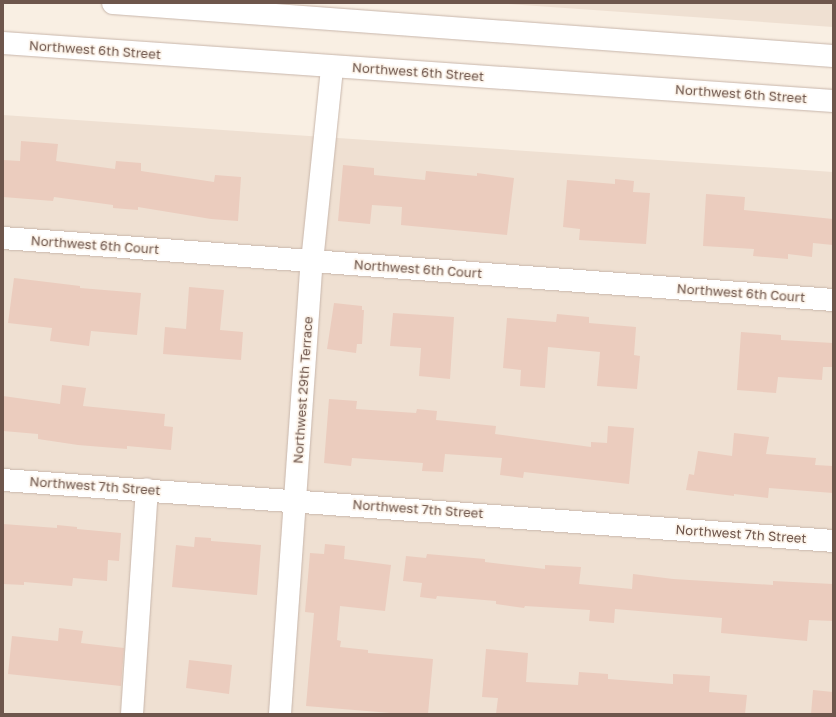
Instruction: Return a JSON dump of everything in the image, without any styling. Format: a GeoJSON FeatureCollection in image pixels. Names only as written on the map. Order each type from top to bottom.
{"type":"FeatureCollection","features":[{"type":"Feature","properties":{"kind":"street"},"geometry":{"type":"LineString","coordinates":[[113,3],[833,56]]}},
{"type":"Feature","properties":{"kind":"street","name":"Northwest 6th Street"},"geometry":{"type":"LineString","coordinates":[[3,43],[833,101]]}},
{"type":"Feature","properties":{"kind":"street","name":"Northwest 29th Terrace"},"geometry":{"type":"LineString","coordinates":[[280,714],[312,262],[332,67]]}},
{"type":"Feature","properties":{"kind":"street","name":"Northwest 6th Court"},"geometry":{"type":"LineString","coordinates":[[3,238],[833,300]]}},
{"type":"Feature","properties":{"kind":"street","name":"Northwest 7th Street"},"geometry":{"type":"LineString","coordinates":[[3,480],[833,540]]}},
{"type":"Feature","properties":{"kind":"street"},"geometry":{"type":"LineString","coordinates":[[132,714],[147,490]]}},
{"type":"Feature","properties":{"kind":"shaded area"},"geometry":{"type":"Polygon","coordinates":[[[495,3],[833,3],[833,27],[495,3]]]}},
{"type":"Feature","properties":{"kind":"shaded area"},"geometry":{"type":"Polygon","coordinates":[[[3,115],[833,172],[833,714],[3,714],[3,115]]]}},
{"type":"Feature","properties":{"kind":"building"},"geometry":{"type":"Polygon","coordinates":[[[21,141],[58,144],[56,161],[115,169],[116,161],[141,163],[141,171],[214,182],[215,175],[241,177],[238,221],[211,219],[138,207],[138,210],[113,208],[113,205],[54,197],[53,201],[3,197],[3,160],[20,161],[21,141]]]}},
{"type":"Feature","properties":{"kind":"building"},"geometry":{"type":"Polygon","coordinates":[[[343,165],[374,168],[374,175],[425,180],[426,171],[477,176],[477,173],[514,178],[507,235],[401,225],[402,207],[372,205],[370,224],[338,221],[343,165]]]}},
{"type":"Feature","properties":{"kind":"building"},"geometry":{"type":"Polygon","coordinates":[[[615,179],[634,181],[633,192],[650,193],[646,244],[579,240],[580,229],[563,227],[567,180],[615,184],[615,179]]]}},
{"type":"Feature","properties":{"kind":"building"},"geometry":{"type":"Polygon","coordinates":[[[706,194],[745,197],[744,210],[833,219],[833,245],[813,243],[812,257],[788,254],[788,259],[753,256],[754,249],[703,246],[706,194]]]}},
{"type":"Feature","properties":{"kind":"building"},"geometry":{"type":"Polygon","coordinates":[[[14,278],[80,286],[80,288],[141,293],[137,335],[91,331],[89,346],[50,341],[52,328],[8,323],[14,278]]]}},
{"type":"Feature","properties":{"kind":"building"},"geometry":{"type":"Polygon","coordinates":[[[189,287],[224,290],[220,330],[243,332],[241,360],[163,354],[165,327],[186,329],[189,287]]]}},
{"type":"Feature","properties":{"kind":"building"},"geometry":{"type":"Polygon","coordinates":[[[334,303],[362,306],[362,310],[364,310],[362,344],[357,344],[356,353],[327,349],[334,303]]]}},
{"type":"Feature","properties":{"kind":"building"},"geometry":{"type":"Polygon","coordinates":[[[393,313],[454,317],[450,379],[419,376],[421,348],[390,346],[393,313]]]}},
{"type":"Feature","properties":{"kind":"building"},"geometry":{"type":"Polygon","coordinates":[[[557,314],[589,317],[589,323],[636,327],[634,355],[640,356],[637,389],[597,386],[600,352],[548,347],[545,388],[520,386],[521,370],[503,368],[507,318],[556,322],[557,314]]]}},
{"type":"Feature","properties":{"kind":"building"},"geometry":{"type":"Polygon","coordinates":[[[741,332],[781,335],[781,340],[833,343],[833,367],[823,367],[822,380],[778,377],[776,393],[737,390],[741,332]]]}},
{"type":"Feature","properties":{"kind":"building"},"geometry":{"type":"Polygon","coordinates":[[[62,385],[86,388],[83,406],[165,414],[164,426],[173,427],[171,450],[127,446],[127,449],[78,445],[38,439],[38,434],[3,431],[3,396],[60,404],[62,385]]]}},
{"type":"Feature","properties":{"kind":"building"},"geometry":{"type":"Polygon","coordinates":[[[329,399],[357,401],[356,409],[416,413],[417,409],[437,411],[436,420],[496,426],[495,434],[591,447],[591,442],[607,443],[608,426],[634,428],[629,484],[524,472],[523,478],[500,475],[502,458],[445,454],[443,472],[422,471],[423,463],[352,458],[351,466],[324,463],[329,399]]]}},
{"type":"Feature","properties":{"kind":"building"},"geometry":{"type":"Polygon","coordinates":[[[734,433],[769,437],[766,454],[816,458],[815,465],[833,466],[833,493],[769,488],[768,498],[734,494],[734,496],[686,490],[689,474],[694,475],[698,451],[732,456],[734,433]]]}},
{"type":"Feature","properties":{"kind":"building"},"geometry":{"type":"Polygon","coordinates":[[[3,524],[57,528],[57,525],[77,527],[77,529],[121,533],[119,561],[108,560],[107,581],[73,578],[72,586],[24,582],[24,585],[3,584],[3,524]]]}},
{"type":"Feature","properties":{"kind":"building"},"geometry":{"type":"Polygon","coordinates":[[[195,537],[211,538],[211,541],[261,545],[257,595],[172,587],[176,545],[194,547],[195,537]]]}},
{"type":"Feature","properties":{"kind":"building"},"geometry":{"type":"Polygon","coordinates":[[[325,544],[345,546],[344,559],[391,565],[385,611],[340,606],[337,640],[341,641],[340,647],[368,650],[368,653],[433,659],[428,714],[403,714],[306,706],[314,613],[305,612],[310,553],[324,554],[325,544]]]}},
{"type":"Feature","properties":{"kind":"building"},"geometry":{"type":"Polygon","coordinates":[[[427,554],[485,559],[485,562],[545,569],[545,565],[581,567],[579,584],[632,589],[633,574],[673,579],[773,585],[773,581],[833,584],[833,621],[809,620],[807,641],[721,633],[722,618],[615,609],[614,623],[589,621],[590,610],[525,606],[524,608],[496,604],[496,601],[437,596],[436,599],[420,597],[422,583],[403,581],[406,556],[426,558],[427,554]]]}},
{"type":"Feature","properties":{"kind":"building"},"geometry":{"type":"Polygon","coordinates":[[[59,628],[83,631],[81,643],[124,648],[121,686],[8,674],[12,636],[58,641],[59,628]]]}},
{"type":"Feature","properties":{"kind":"building"},"geometry":{"type":"Polygon","coordinates":[[[486,649],[528,653],[526,682],[578,685],[579,672],[608,674],[608,679],[673,684],[673,674],[710,676],[709,692],[747,695],[745,714],[496,714],[498,698],[482,697],[486,649]]]}},
{"type":"Feature","properties":{"kind":"building"},"geometry":{"type":"Polygon","coordinates":[[[189,660],[232,665],[229,694],[186,688],[189,660]]]}},
{"type":"Feature","properties":{"kind":"building"},"geometry":{"type":"Polygon","coordinates":[[[813,690],[833,692],[833,714],[811,714],[813,690]]]}}]}
